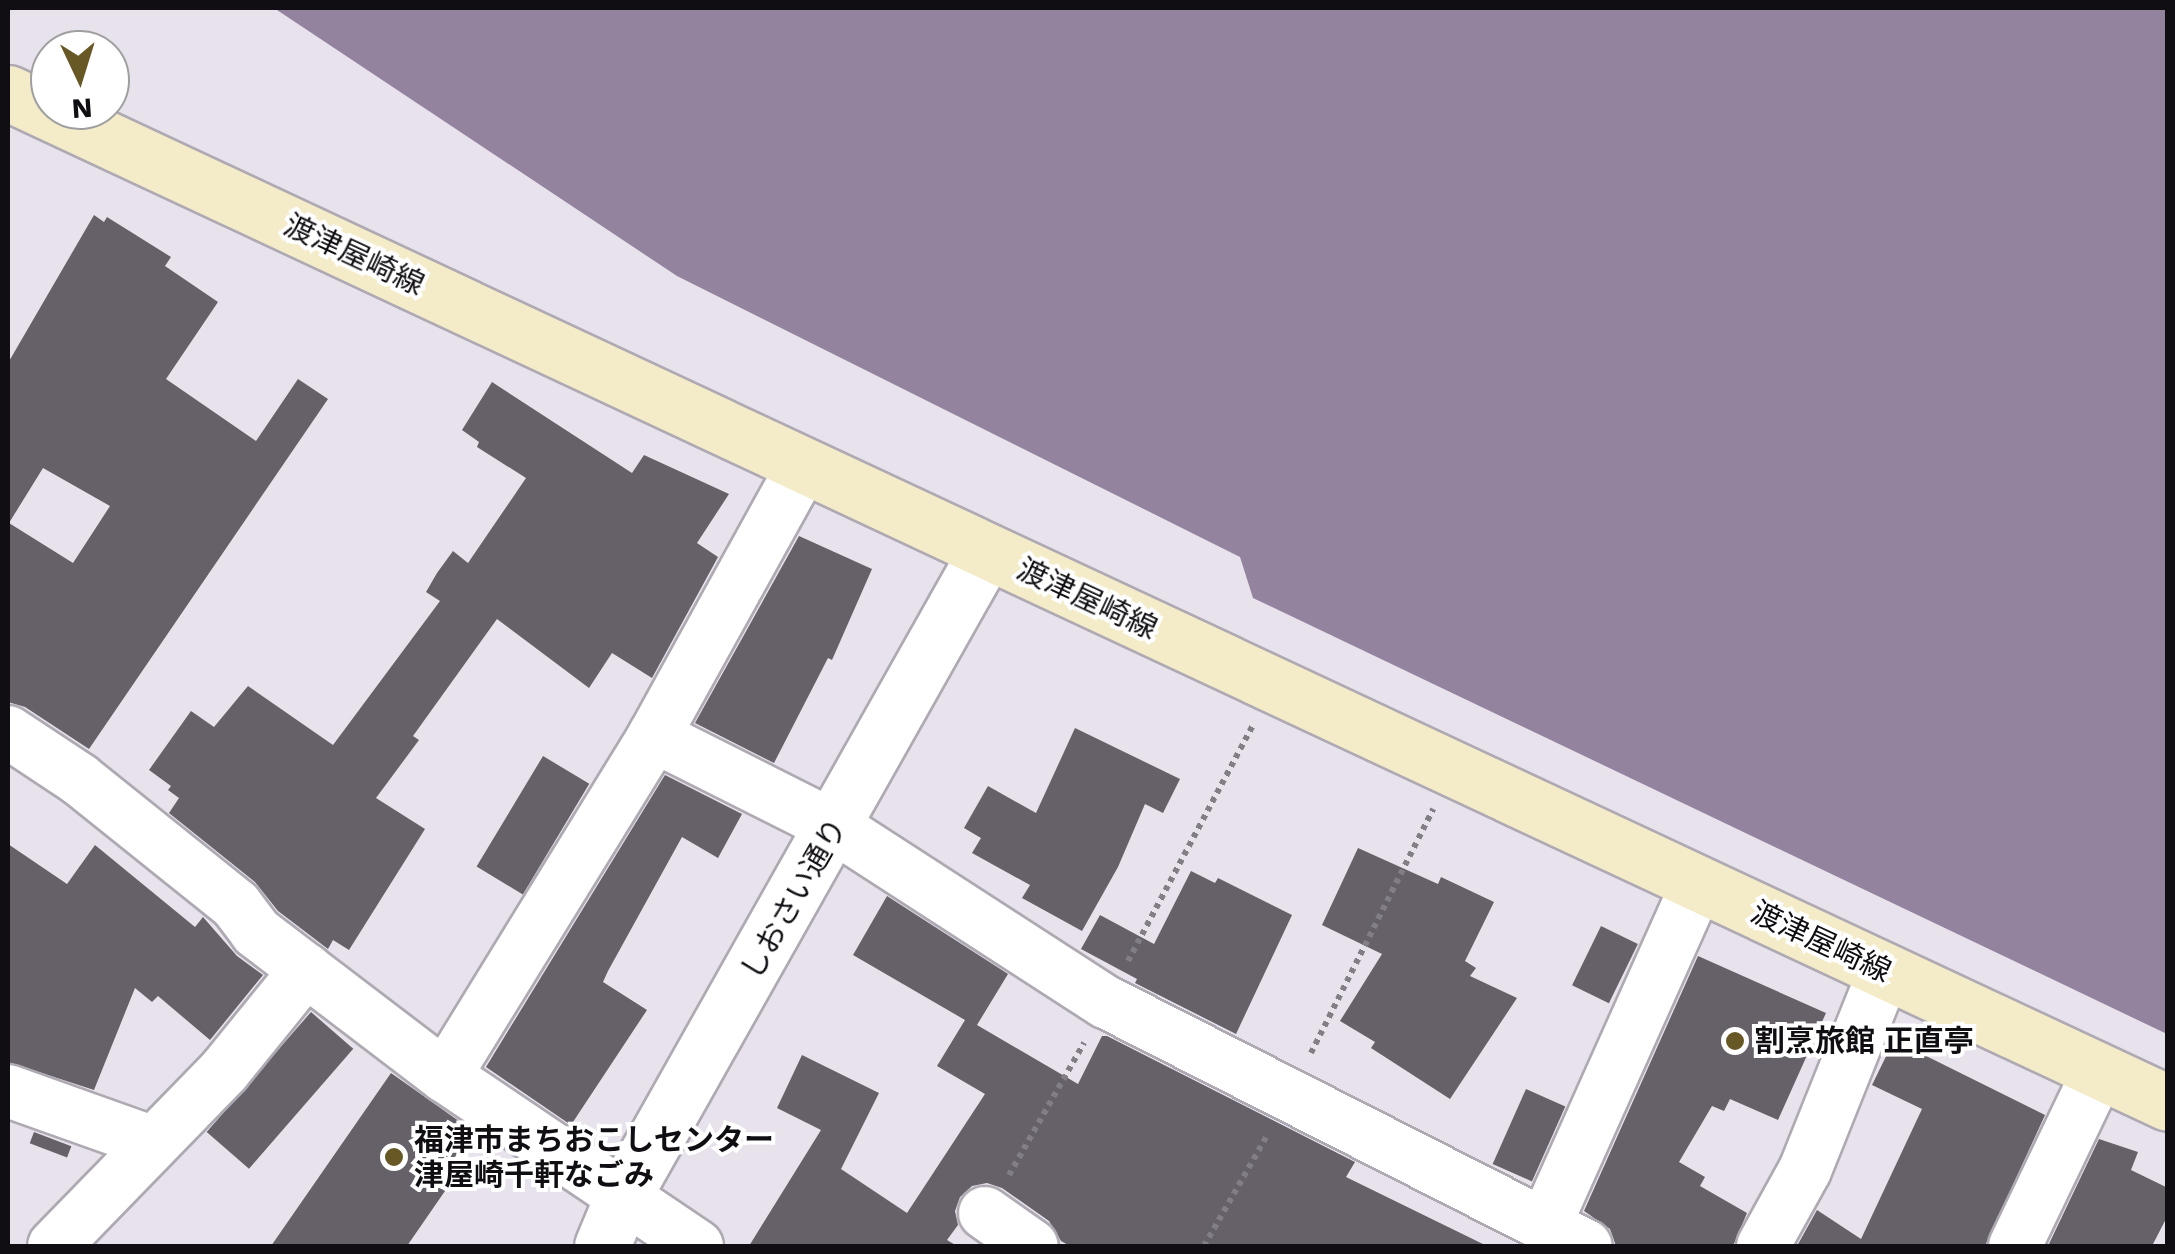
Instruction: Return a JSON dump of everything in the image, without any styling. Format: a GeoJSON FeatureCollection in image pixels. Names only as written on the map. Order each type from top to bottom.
{"type":"FeatureCollection","features":[{"type":"Feature","properties":{"kind":"main road","name":"渡津屋崎線"},"geometry":{"type":"LineString","coordinates":[[8,94],[2168,1103]]}},
{"type":"Feature","properties":{"kind":"street"},"geometry":{"type":"LineString","coordinates":[[445,1076],[654,736],[803,466]]}},
{"type":"Feature","properties":{"kind":"street","name":"しおさい通り"},"geometry":{"type":"LineString","coordinates":[[612,1222],[986,552]]}},
{"type":"Feature","properties":{"kind":"street"},"geometry":{"type":"LineString","coordinates":[[8,732],[79,779],[236,905],[256,932],[445,1076],[612,1222],[697,1246]]}},
{"type":"Feature","properties":{"kind":"street"},"geometry":{"type":"LineString","coordinates":[[654,736],[835,827],[1106,1002],[1292,1093],[1565,1236],[1697,885]]}},
{"type":"Feature","properties":{"kind":"street"},"geometry":{"type":"LineString","coordinates":[[54,1246],[151,1142],[226,1070],[306,970]]}},
{"type":"Feature","properties":{"kind":"street"},"geometry":{"type":"LineString","coordinates":[[1763,1246],[1805,1170],[1884,970]]}},
{"type":"Feature","properties":{"kind":"street"},"geometry":{"type":"LineString","coordinates":[[2015,1246],[2098,1073]]}},
{"type":"Feature","properties":{"kind":"street"},"geometry":{"type":"LineString","coordinates":[[8,1091],[151,1142]]}},
{"type":"Feature","properties":{"kind":"street"},"geometry":{"type":"LineString","coordinates":[[985,1213],[1032,1246]]}},
{"type":"Feature","properties":{"kind":"path"},"geometry":{"type":"LineString","coordinates":[[1204,1246],[1292,1093],[1453,770]]}},
{"type":"Feature","properties":{"kind":"shaded area"},"geometry":{"type":"Polygon","coordinates":[[[274,8],[2167,8],[2167,1034],[1253,598],[1240,557],[677,276],[274,8]]]}},
{"type":"Feature","properties":{"kind":"building"},"geometry":{"type":"Polygon","coordinates":[[[94,215],[104,222],[107,217],[171,257],[165,266],[218,302],[166,379],[256,441],[298,379],[328,399],[89,749],[25,707],[8,702],[8,363],[94,215]],[[43,468],[9,523],[73,563],[110,506],[43,468]]]}},
{"type":"Feature","properties":{"kind":"building"},"geometry":{"type":"Polygon","coordinates":[[[492,382],[632,473],[644,455],[729,494],[697,543],[718,557],[652,678],[612,653],[589,688],[497,619],[413,736],[419,740],[376,798],[425,829],[349,950],[333,940],[328,949],[278,911],[255,882],[169,813],[179,798],[168,790],[171,786],[149,770],[191,711],[214,727],[248,686],[333,745],[440,601],[426,592],[437,573],[453,551],[468,563],[526,478],[477,447],[479,442],[462,430],[492,382]]]}},
{"type":"Feature","properties":{"kind":"building"},"geometry":{"type":"Polygon","coordinates":[[[799,536],[872,569],[832,660],[828,658],[774,763],[695,723],[799,536]]]}},
{"type":"Feature","properties":{"kind":"building"},"geometry":{"type":"Polygon","coordinates":[[[1075,728],[1180,779],[1163,813],[1145,804],[1118,867],[1082,931],[1022,898],[1030,885],[972,853],[981,838],[964,828],[988,786],[1036,813],[1075,728]]]}},
{"type":"Feature","properties":{"kind":"building"},"geometry":{"type":"Polygon","coordinates":[[[543,756],[589,784],[523,894],[477,867],[543,756]]]}},
{"type":"Feature","properties":{"kind":"building"},"geometry":{"type":"Polygon","coordinates":[[[665,775],[742,814],[718,858],[682,837],[608,971],[603,982],[647,1010],[571,1125],[486,1067],[665,775]]]}},
{"type":"Feature","properties":{"kind":"building"},"geometry":{"type":"Polygon","coordinates":[[[8,844],[67,884],[95,845],[195,927],[203,917],[237,956],[263,975],[210,1040],[158,996],[152,1002],[135,988],[94,1090],[8,1062],[8,844]]]}},
{"type":"Feature","properties":{"kind":"building"},"geometry":{"type":"Polygon","coordinates":[[[1358,848],[1438,884],[1441,877],[1494,902],[1465,961],[1476,968],[1470,976],[1517,998],[1450,1099],[1371,1048],[1375,1042],[1340,1021],[1382,954],[1322,925],[1358,848]]]}},
{"type":"Feature","properties":{"kind":"building"},"geometry":{"type":"Polygon","coordinates":[[[1191,871],[1215,883],[1218,878],[1292,915],[1236,1034],[1135,983],[1137,979],[1081,949],[1100,915],[1154,944],[1191,871]]]}},
{"type":"Feature","properties":{"kind":"building"},"geometry":{"type":"Polygon","coordinates":[[[887,896],[1008,974],[977,1025],[1078,1084],[1102,1036],[1107,1036],[1355,1162],[1346,1177],[1487,1246],[1070,1246],[1061,1241],[1049,1221],[1002,1188],[987,1183],[972,1186],[960,1197],[955,1211],[958,1225],[947,1240],[957,1246],[749,1246],[821,1130],[777,1108],[802,1055],[879,1093],[841,1169],[907,1213],[985,1094],[937,1066],[965,1020],[853,955],[887,896]]]}},
{"type":"Feature","properties":{"kind":"building"},"geometry":{"type":"Polygon","coordinates":[[[1601,926],[1638,944],[1609,1003],[1572,985],[1601,926]]]}},
{"type":"Feature","properties":{"kind":"building"},"geometry":{"type":"Polygon","coordinates":[[[1698,956],[1826,1013],[1778,1120],[1730,1099],[1724,1111],[1712,1106],[1679,1162],[1705,1177],[1700,1186],[1747,1213],[1733,1246],[1616,1246],[1610,1229],[1584,1211],[1698,956]]]}},
{"type":"Feature","properties":{"kind":"building"},"geometry":{"type":"Polygon","coordinates":[[[311,1012],[353,1049],[249,1169],[207,1132],[311,1012]]]}},
{"type":"Feature","properties":{"kind":"building"},"geometry":{"type":"Polygon","coordinates":[[[1894,1040],[2045,1115],[1985,1246],[1797,1246],[1817,1210],[1861,1239],[1922,1109],[1872,1085],[1894,1040]]]}},
{"type":"Feature","properties":{"kind":"building","name":"福津市まちおこしセンター 津屋崎千軒なごみ"},"geometry":{"type":"Polygon","coordinates":[[[391,1073],[473,1131],[435,1185],[445,1191],[407,1246],[271,1246],[391,1073]]]}},
{"type":"Feature","properties":{"kind":"building"},"geometry":{"type":"Polygon","coordinates":[[[1526,1089],[1565,1106],[1532,1181],[1493,1164],[1526,1089]]]}},
{"type":"Feature","properties":{"kind":"building"},"geometry":{"type":"Polygon","coordinates":[[[34,1132],[71,1146],[67,1158],[30,1143],[34,1132]]]}},
{"type":"Feature","properties":{"kind":"building"},"geometry":{"type":"Polygon","coordinates":[[[2099,1139],[2138,1152],[2131,1170],[2168,1188],[2168,1215],[2152,1246],[2048,1246],[2099,1139]]]}},
{"type":"Feature","properties":{"kind":"place","name":"割烹旅館 正直亭"},"geometry":{"type":"Point","coordinates":[1735,1041]}},
{"type":"Feature","properties":{"kind":"place","name":"福津市まちおこしセンター 津屋崎千軒なごみ"},"geometry":{"type":"Point","coordinates":[394,1157]}}]}
